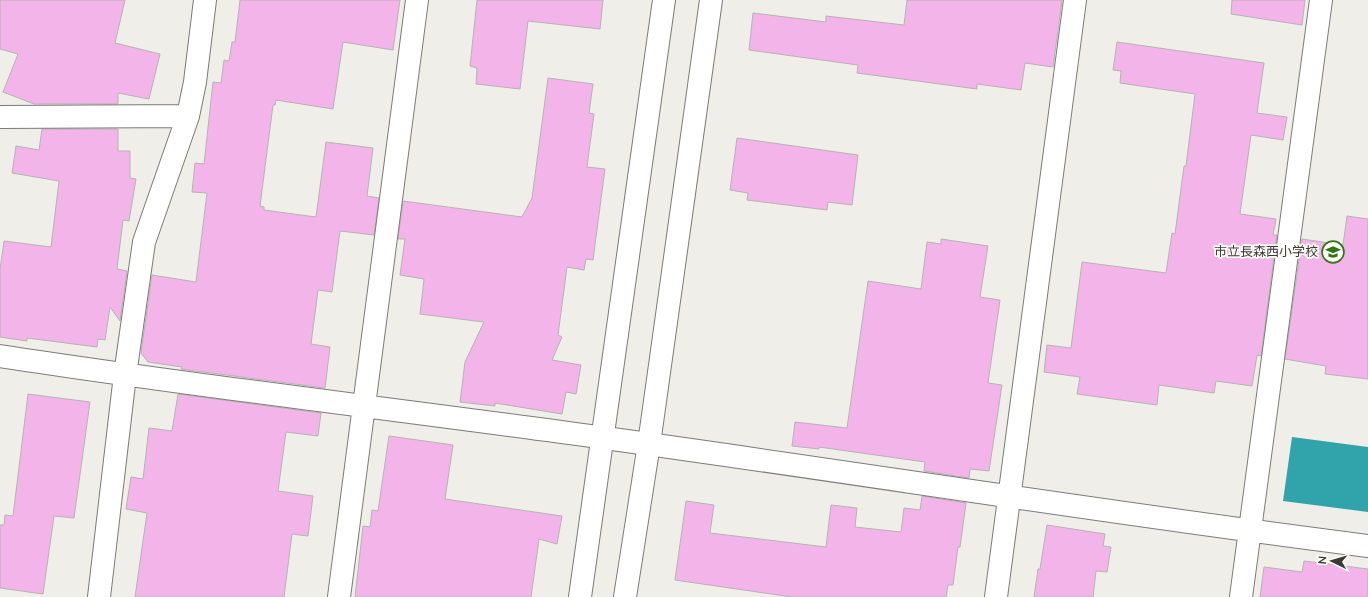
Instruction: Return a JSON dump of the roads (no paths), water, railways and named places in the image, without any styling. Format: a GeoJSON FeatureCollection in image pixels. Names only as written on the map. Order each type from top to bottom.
{"type":"FeatureCollection","features":[{"type":"Feature","properties":{"kind":"street"},"geometry":{"type":"LineString","coordinates":[[99,597],[125,375],[144,242],[188,116],[195,82],[205,0]]}},
{"type":"Feature","properties":{"kind":"street"},"geometry":{"type":"LineString","coordinates":[[339,597],[417,0]]}},
{"type":"Feature","properties":{"kind":"street"},"geometry":{"type":"LineString","coordinates":[[580,597],[664,0]]}},
{"type":"Feature","properties":{"kind":"street"},"geometry":{"type":"LineString","coordinates":[[624,597],[649,444],[711,0]]}},
{"type":"Feature","properties":{"kind":"street"},"geometry":{"type":"LineString","coordinates":[[996,597],[1075,0]]}},
{"type":"Feature","properties":{"kind":"street"},"geometry":{"type":"LineString","coordinates":[[1241,597],[1321,0]]}},
{"type":"Feature","properties":{"kind":"street"},"geometry":{"type":"LineString","coordinates":[[0,117],[188,116]]}},
{"type":"Feature","properties":{"kind":"street"},"geometry":{"type":"LineString","coordinates":[[0,356],[125,375],[364,405],[649,444],[1249,531],[1368,546]]}},
{"type":"Feature","properties":{"kind":"water"},"geometry":{"type":"Polygon","coordinates":[[[1292,437],[1368,447],[1368,512],[1283,501],[1292,437]]]}},
{"type":"Feature","properties":{"kind":"place","name":"市立長森西小学校"},"geometry":{"type":"Point","coordinates":[1333,252]}}]}
